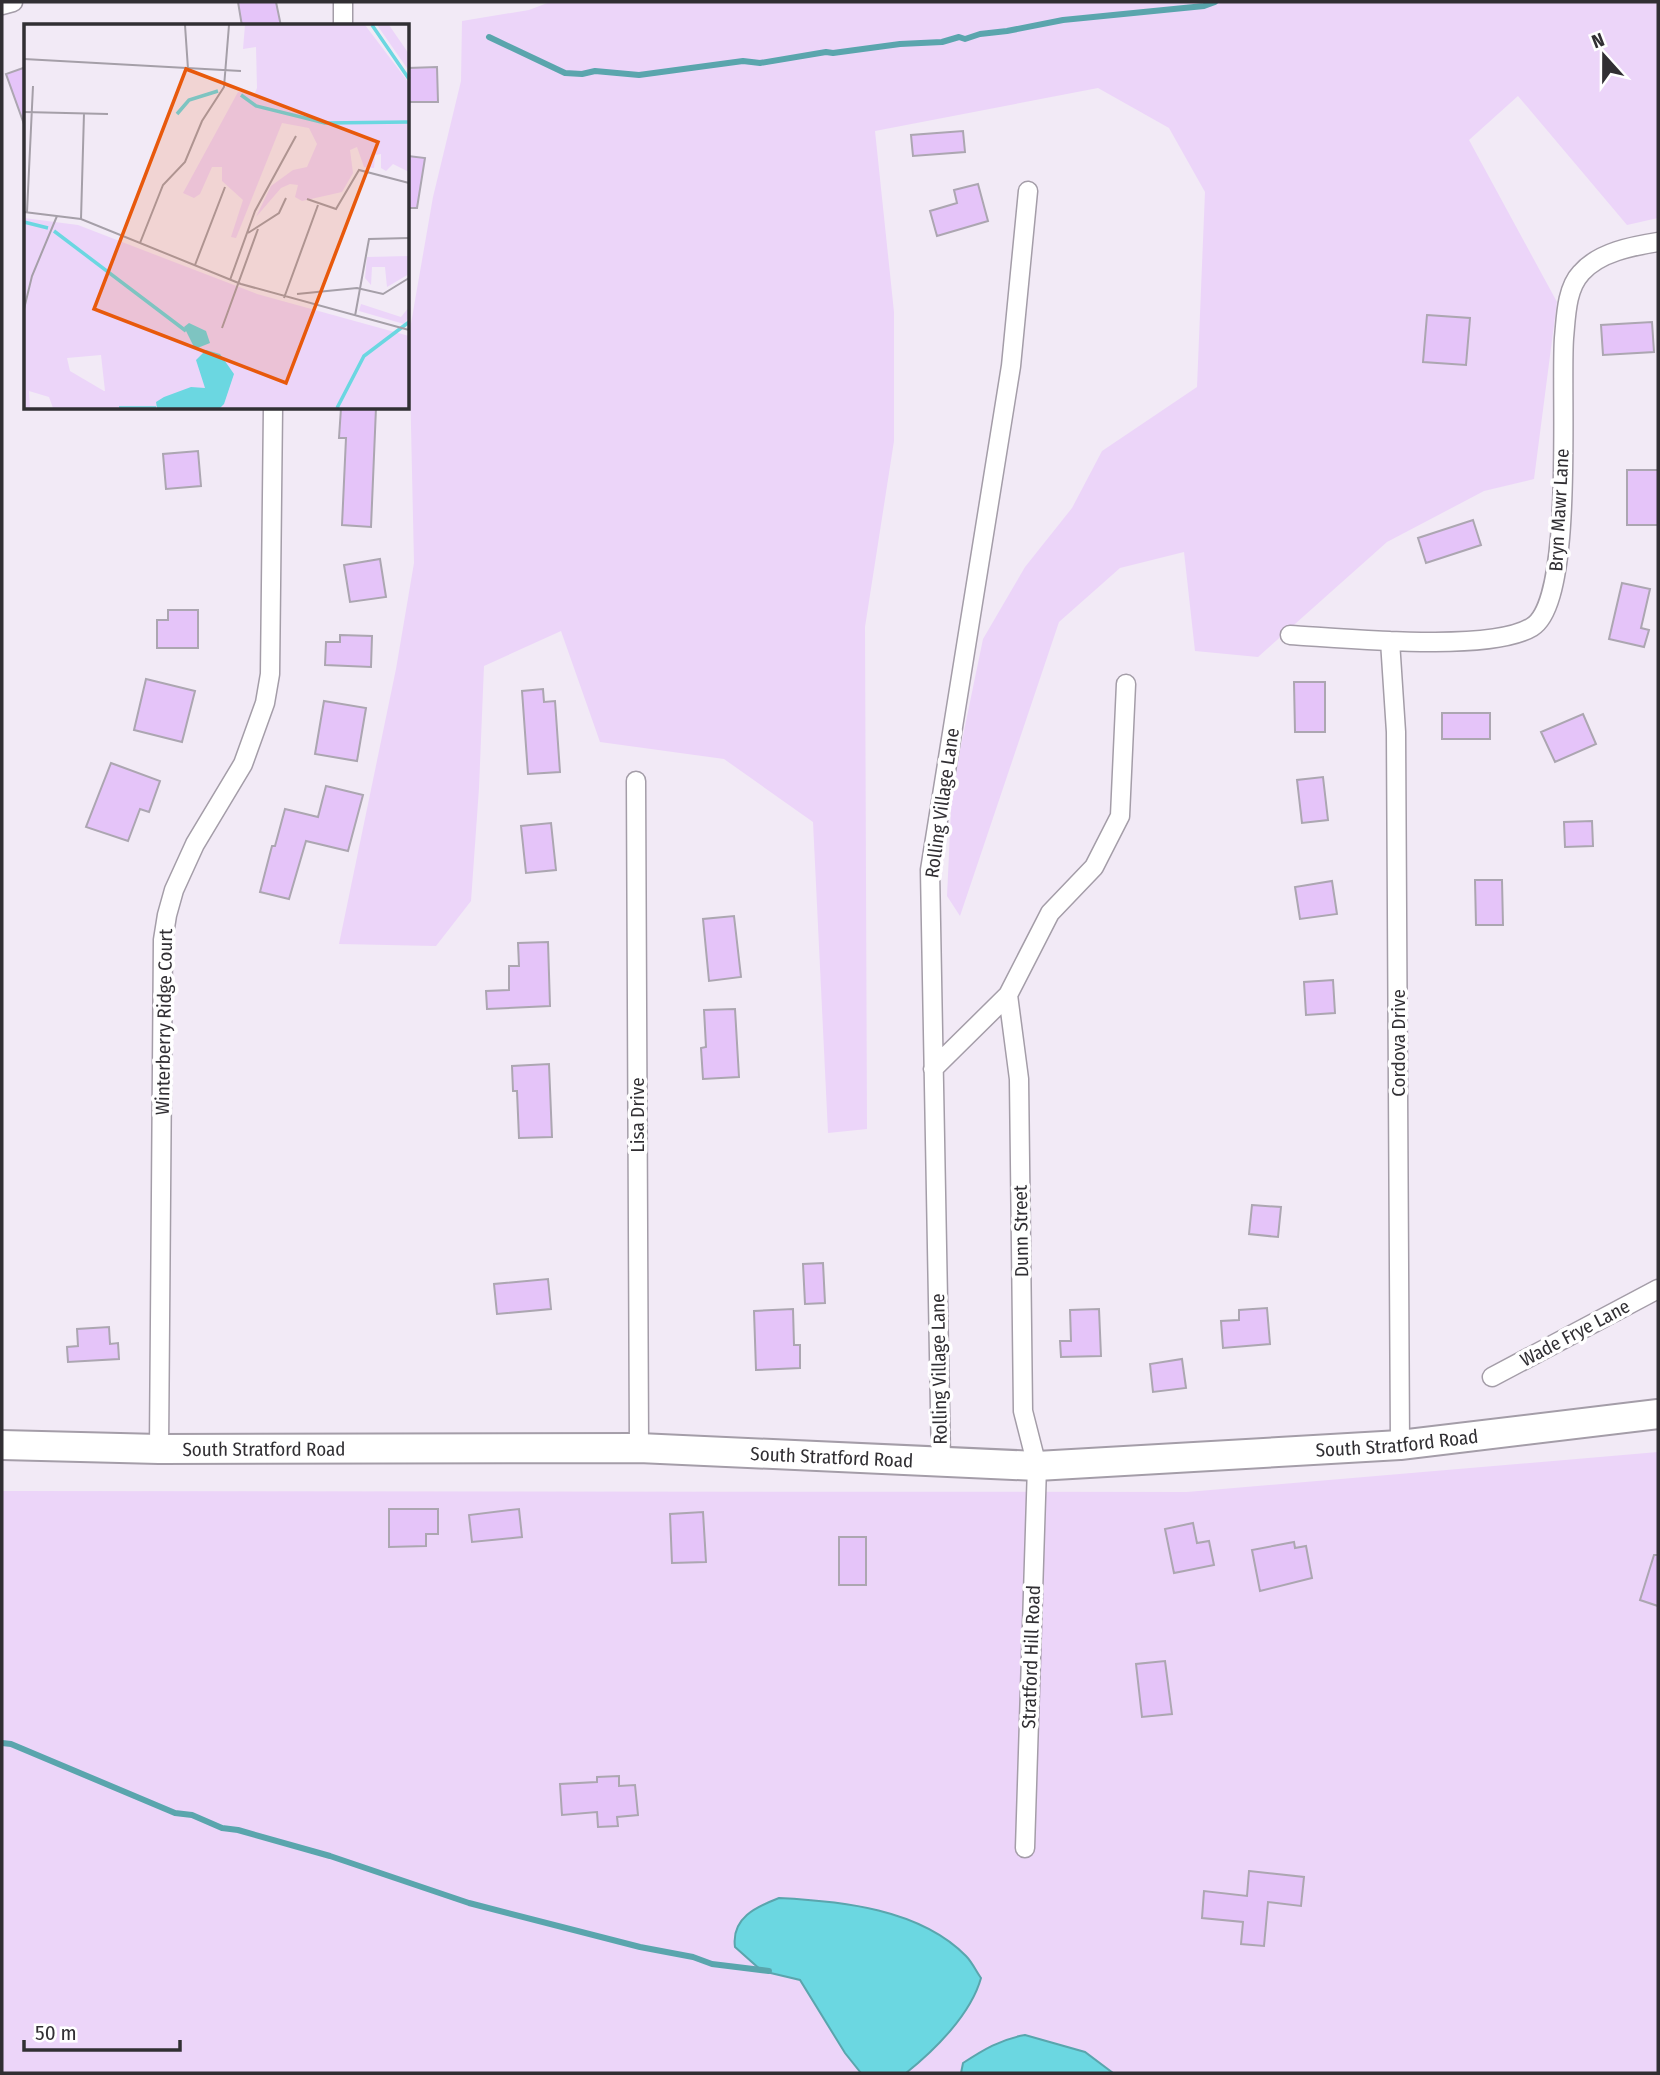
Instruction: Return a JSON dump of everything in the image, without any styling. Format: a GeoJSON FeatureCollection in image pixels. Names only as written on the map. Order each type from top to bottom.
{"type":"FeatureCollection","features":[{"type":"Feature","properties":{"kind":"main road","name":"South Stratford Road"},"geometry":{"type":"LineString","coordinates":[[2,1445],[159,1449],[639,1448],[1037,1466],[1400,1445],[1658,1414]]}},
{"type":"Feature","properties":{"kind":"street"},"geometry":{"type":"LineString","coordinates":[[2,5],[13,2]]}},
{"type":"Feature","properties":{"kind":"street"},"geometry":{"type":"LineString","coordinates":[[343,24],[344,2]]}},
{"type":"Feature","properties":{"kind":"street","name":"Rolling Village Lane"},"geometry":{"type":"LineString","coordinates":[[941,1462],[930,870],[1011,366],[1028,191]]}},
{"type":"Feature","properties":{"kind":"street","name":"Bryn Mawr Lane"},"geometry":{"type":"LineString","coordinates":[[1290,635],[1390,641],[1454,641],[1522,632],[1538,624],[1547,610],[1559,562],[1562,514],[1562,372],[1566,314],[1573,285],[1583,270],[1597,260],[1658,242]]}},
{"type":"Feature","properties":{"kind":"street","name":"Winterberry Ridge Court"},"geometry":{"type":"LineString","coordinates":[[159,1449],[163,940],[167,915],[183,868],[243,764],[265,703],[270,674],[273,410]]}},
{"type":"Feature","properties":{"kind":"street","name":"Cordova Drive"},"geometry":{"type":"LineString","coordinates":[[1390,641],[1396,732],[1400,1445]]}},
{"type":"Feature","properties":{"kind":"street"},"geometry":{"type":"LineString","coordinates":[[933,1069],[1008,995],[1050,913],[1094,867],[1120,816],[1126,684]]}},
{"type":"Feature","properties":{"kind":"street","name":"Lisa Drive"},"geometry":{"type":"LineString","coordinates":[[636,781],[639,1448]]}},
{"type":"Feature","properties":{"kind":"street","name":"Dunn Street"},"geometry":{"type":"LineString","coordinates":[[1008,995],[1018,1079],[1023,1411],[1037,1466]]}},
{"type":"Feature","properties":{"kind":"street","name":"Wade Frye Lane"},"geometry":{"type":"LineString","coordinates":[[1492,1377],[1658,1289]]}},
{"type":"Feature","properties":{"kind":"street","name":"Stratford Hill Road"},"geometry":{"type":"LineString","coordinates":[[1025,1848],[1037,1466]]}},
{"type":"Feature","properties":{"kind":"shaded area"},"geometry":{"type":"Polygon","coordinates":[[[550,2],[1658,2],[1658,218],[1627,225],[1518,96],[1469,140],[1557,302],[1534,479],[1484,491],[1387,542],[1258,657],[1195,651],[1184,552],[1120,568],[1059,622],[960,916],[947,896],[952,789],[983,639],[1025,567],[1072,508],[1102,451],[1197,387],[1205,192],[1169,128],[1098,88],[875,131],[894,312],[894,441],[865,627],[867,1129],[828,1133],[813,822],[724,759],[600,742],[561,631],[484,666],[471,901],[436,946],[339,944],[396,669],[414,563],[410,329],[433,197],[461,81],[462,21],[529,10],[550,2]]]}},
{"type":"Feature","properties":{"kind":"shaded area"},"geometry":{"type":"Polygon","coordinates":[[[1658,1452],[1658,2073],[2,2073],[2,1491],[1187,1492],[1658,1452]]]}},
{"type":"Feature","properties":{"kind":"water"},"geometry":{"type":"Polygon","coordinates":[[[779,1898],[878,1910],[926,1928],[947,1940],[968,1958],[981,1978],[969,2005],[929,2054],[906,2073],[861,2073],[845,2053],[800,1980],[762,1971],[735,1947],[737,1928],[741,1921],[762,1905],[779,1898]]]}},
{"type":"Feature","properties":{"kind":"water"},"geometry":{"type":"Polygon","coordinates":[[[1025,2035],[1085,2052],[1113,2073],[961,2073],[963,2063],[978,2054],[1000,2042],[1025,2035]]]}},
{"type":"Feature","properties":{"kind":"building"},"geometry":{"type":"Polygon","coordinates":[[[238,2],[276,2],[281,24],[242,24],[238,2]]]}},
{"type":"Feature","properties":{"kind":"building"},"geometry":{"type":"Polygon","coordinates":[[[437,67],[438,102],[410,102],[410,68],[437,67]]]}},
{"type":"Feature","properties":{"kind":"building"},"geometry":{"type":"Polygon","coordinates":[[[24,68],[24,124],[6,74],[24,68]]]}},
{"type":"Feature","properties":{"kind":"building"},"geometry":{"type":"Polygon","coordinates":[[[963,131],[965,152],[913,156],[911,135],[963,131]]]}},
{"type":"Feature","properties":{"kind":"building"},"geometry":{"type":"Polygon","coordinates":[[[410,156],[425,158],[417,208],[410,208],[410,156]]]}},
{"type":"Feature","properties":{"kind":"building"},"geometry":{"type":"Polygon","coordinates":[[[978,184],[988,221],[937,236],[930,211],[957,203],[954,190],[978,184]]]}},
{"type":"Feature","properties":{"kind":"building"},"geometry":{"type":"Polygon","coordinates":[[[1427,315],[1470,318],[1466,365],[1423,362],[1427,315]]]}},
{"type":"Feature","properties":{"kind":"building"},"geometry":{"type":"Polygon","coordinates":[[[1652,322],[1654,352],[1603,355],[1601,325],[1652,322]]]}},
{"type":"Feature","properties":{"kind":"building"},"geometry":{"type":"Polygon","coordinates":[[[341,410],[376,410],[371,527],[342,525],[346,438],[339,438],[341,410]]]}},
{"type":"Feature","properties":{"kind":"building"},"geometry":{"type":"Polygon","coordinates":[[[198,451],[201,486],[166,489],[163,454],[198,451]]]}},
{"type":"Feature","properties":{"kind":"building"},"geometry":{"type":"Polygon","coordinates":[[[1627,470],[1658,470],[1658,525],[1627,525],[1627,470]]]}},
{"type":"Feature","properties":{"kind":"building"},"geometry":{"type":"Polygon","coordinates":[[[1473,520],[1481,545],[1426,563],[1418,538],[1473,520]]]}},
{"type":"Feature","properties":{"kind":"building"},"geometry":{"type":"Polygon","coordinates":[[[380,559],[386,597],[350,602],[344,565],[380,559]]]}},
{"type":"Feature","properties":{"kind":"building"},"geometry":{"type":"Polygon","coordinates":[[[1622,583],[1650,589],[1641,628],[1649,630],[1644,647],[1609,639],[1622,583]]]}},
{"type":"Feature","properties":{"kind":"building"},"geometry":{"type":"Polygon","coordinates":[[[168,610],[198,610],[198,648],[157,648],[157,620],[168,620],[168,610]]]}},
{"type":"Feature","properties":{"kind":"building"},"geometry":{"type":"Polygon","coordinates":[[[340,635],[372,636],[371,667],[325,665],[326,642],[340,642],[340,635]]]}},
{"type":"Feature","properties":{"kind":"building"},"geometry":{"type":"Polygon","coordinates":[[[146,679],[195,691],[182,742],[134,730],[146,679]]]}},
{"type":"Feature","properties":{"kind":"building"},"geometry":{"type":"Polygon","coordinates":[[[1294,682],[1325,682],[1325,732],[1295,732],[1294,682]]]}},
{"type":"Feature","properties":{"kind":"building"},"geometry":{"type":"Polygon","coordinates":[[[543,689],[544,702],[555,701],[560,772],[528,774],[522,691],[543,689]]]}},
{"type":"Feature","properties":{"kind":"building"},"geometry":{"type":"Polygon","coordinates":[[[324,701],[366,708],[357,761],[315,754],[324,701]]]}},
{"type":"Feature","properties":{"kind":"building"},"geometry":{"type":"Polygon","coordinates":[[[1442,713],[1490,713],[1490,739],[1442,739],[1442,713]]]}},
{"type":"Feature","properties":{"kind":"building"},"geometry":{"type":"Polygon","coordinates":[[[1583,714],[1596,744],[1555,762],[1541,732],[1583,714]]]}},
{"type":"Feature","properties":{"kind":"building"},"geometry":{"type":"Polygon","coordinates":[[[111,763],[160,781],[149,812],[140,809],[128,841],[86,827],[111,763]]]}},
{"type":"Feature","properties":{"kind":"building"},"geometry":{"type":"Polygon","coordinates":[[[1323,777],[1328,820],[1302,823],[1297,780],[1323,777]]]}},
{"type":"Feature","properties":{"kind":"building"},"geometry":{"type":"Polygon","coordinates":[[[326,786],[363,795],[348,851],[306,841],[289,899],[260,892],[285,809],[318,817],[326,786]]]}},
{"type":"Feature","properties":{"kind":"building"},"geometry":{"type":"Polygon","coordinates":[[[1592,821],[1593,846],[1565,847],[1564,822],[1592,821]]]}},
{"type":"Feature","properties":{"kind":"building"},"geometry":{"type":"Polygon","coordinates":[[[551,823],[556,870],[526,873],[521,826],[551,823]]]}},
{"type":"Feature","properties":{"kind":"building"},"geometry":{"type":"Polygon","coordinates":[[[1475,880],[1502,880],[1503,925],[1476,925],[1475,880]]]}},
{"type":"Feature","properties":{"kind":"building"},"geometry":{"type":"Polygon","coordinates":[[[1332,881],[1337,914],[1300,919],[1295,887],[1332,881]]]}},
{"type":"Feature","properties":{"kind":"building"},"geometry":{"type":"Polygon","coordinates":[[[734,916],[741,977],[709,981],[703,919],[734,916]]]}},
{"type":"Feature","properties":{"kind":"building"},"geometry":{"type":"Polygon","coordinates":[[[548,942],[550,1006],[487,1009],[486,991],[509,990],[509,966],[519,966],[518,943],[548,942]]]}},
{"type":"Feature","properties":{"kind":"building"},"geometry":{"type":"Polygon","coordinates":[[[1333,980],[1335,1013],[1306,1015],[1304,982],[1333,980]]]}},
{"type":"Feature","properties":{"kind":"building"},"geometry":{"type":"Polygon","coordinates":[[[735,1009],[739,1077],[703,1079],[701,1048],[706,1047],[704,1010],[735,1009]]]}},
{"type":"Feature","properties":{"kind":"building"},"geometry":{"type":"Polygon","coordinates":[[[549,1064],[552,1137],[519,1138],[517,1091],[513,1091],[512,1066],[549,1064]]]}},
{"type":"Feature","properties":{"kind":"building"},"geometry":{"type":"Polygon","coordinates":[[[1252,1205],[1281,1207],[1278,1237],[1249,1234],[1252,1205]]]}},
{"type":"Feature","properties":{"kind":"building"},"geometry":{"type":"Polygon","coordinates":[[[823,1263],[825,1303],[805,1304],[803,1264],[823,1263]]]}},
{"type":"Feature","properties":{"kind":"building"},"geometry":{"type":"Polygon","coordinates":[[[548,1279],[551,1309],[497,1314],[494,1284],[548,1279]]]}},
{"type":"Feature","properties":{"kind":"building"},"geometry":{"type":"Polygon","coordinates":[[[1267,1308],[1270,1344],[1223,1348],[1221,1321],[1239,1320],[1239,1310],[1267,1308]]]}},
{"type":"Feature","properties":{"kind":"building"},"geometry":{"type":"Polygon","coordinates":[[[793,1309],[794,1345],[800,1345],[800,1368],[756,1370],[754,1311],[793,1309]]]}},
{"type":"Feature","properties":{"kind":"building"},"geometry":{"type":"Polygon","coordinates":[[[1099,1309],[1101,1356],[1061,1357],[1060,1341],[1071,1341],[1070,1310],[1099,1309]]]}},
{"type":"Feature","properties":{"kind":"building"},"geometry":{"type":"Polygon","coordinates":[[[109,1327],[110,1344],[118,1343],[119,1359],[68,1362],[67,1347],[78,1346],[77,1329],[109,1327]]]}},
{"type":"Feature","properties":{"kind":"building"},"geometry":{"type":"Polygon","coordinates":[[[1182,1359],[1186,1388],[1153,1392],[1150,1364],[1182,1359]]]}},
{"type":"Feature","properties":{"kind":"building"},"geometry":{"type":"Polygon","coordinates":[[[389,1509],[438,1509],[438,1534],[426,1534],[426,1546],[389,1547],[389,1509]]]}},
{"type":"Feature","properties":{"kind":"building"},"geometry":{"type":"Polygon","coordinates":[[[519,1509],[522,1537],[472,1542],[469,1515],[519,1509]]]}},
{"type":"Feature","properties":{"kind":"building"},"geometry":{"type":"Polygon","coordinates":[[[703,1512],[706,1562],[672,1563],[670,1514],[703,1512]]]}},
{"type":"Feature","properties":{"kind":"building"},"geometry":{"type":"Polygon","coordinates":[[[1193,1523],[1197,1543],[1209,1541],[1214,1565],[1174,1573],[1165,1529],[1193,1523]]]}},
{"type":"Feature","properties":{"kind":"building"},"geometry":{"type":"Polygon","coordinates":[[[839,1537],[866,1537],[866,1585],[839,1585],[839,1537]]]}},
{"type":"Feature","properties":{"kind":"building"},"geometry":{"type":"Polygon","coordinates":[[[1294,1542],[1295,1548],[1306,1546],[1312,1578],[1260,1591],[1252,1550],[1294,1542]]]}},
{"type":"Feature","properties":{"kind":"building"},"geometry":{"type":"Polygon","coordinates":[[[1654,1555],[1658,1555],[1658,1606],[1640,1600],[1654,1555]]]}},
{"type":"Feature","properties":{"kind":"building"},"geometry":{"type":"Polygon","coordinates":[[[1165,1661],[1172,1714],[1142,1717],[1136,1664],[1165,1661]]]}},
{"type":"Feature","properties":{"kind":"building"},"geometry":{"type":"Polygon","coordinates":[[[619,1776],[619,1786],[635,1785],[638,1815],[617,1817],[618,1826],[598,1827],[597,1812],[562,1815],[560,1784],[597,1782],[597,1777],[619,1776]]]}},
{"type":"Feature","properties":{"kind":"building"},"geometry":{"type":"Polygon","coordinates":[[[1249,1871],[1304,1877],[1301,1906],[1268,1902],[1264,1946],[1241,1944],[1243,1922],[1202,1918],[1204,1891],[1247,1896],[1249,1871]]]}},
{"type":"Feature","properties":{"kind":"waterway"},"geometry":{"type":"LineString","coordinates":[[489,37],[565,73],[582,74],[595,71],[639,75],[743,61],[760,63],[826,52],[942,42],[1063,20],[1204,6],[1215,2]]}},
{"type":"Feature","properties":{"kind":"waterway"},"geometry":{"type":"LineString","coordinates":[[2,1743],[11,1744],[175,1813],[192,1815],[222,1828],[330,1856],[469,1903],[640,1947],[693,1957],[712,1964],[769,1971]]}}]}
